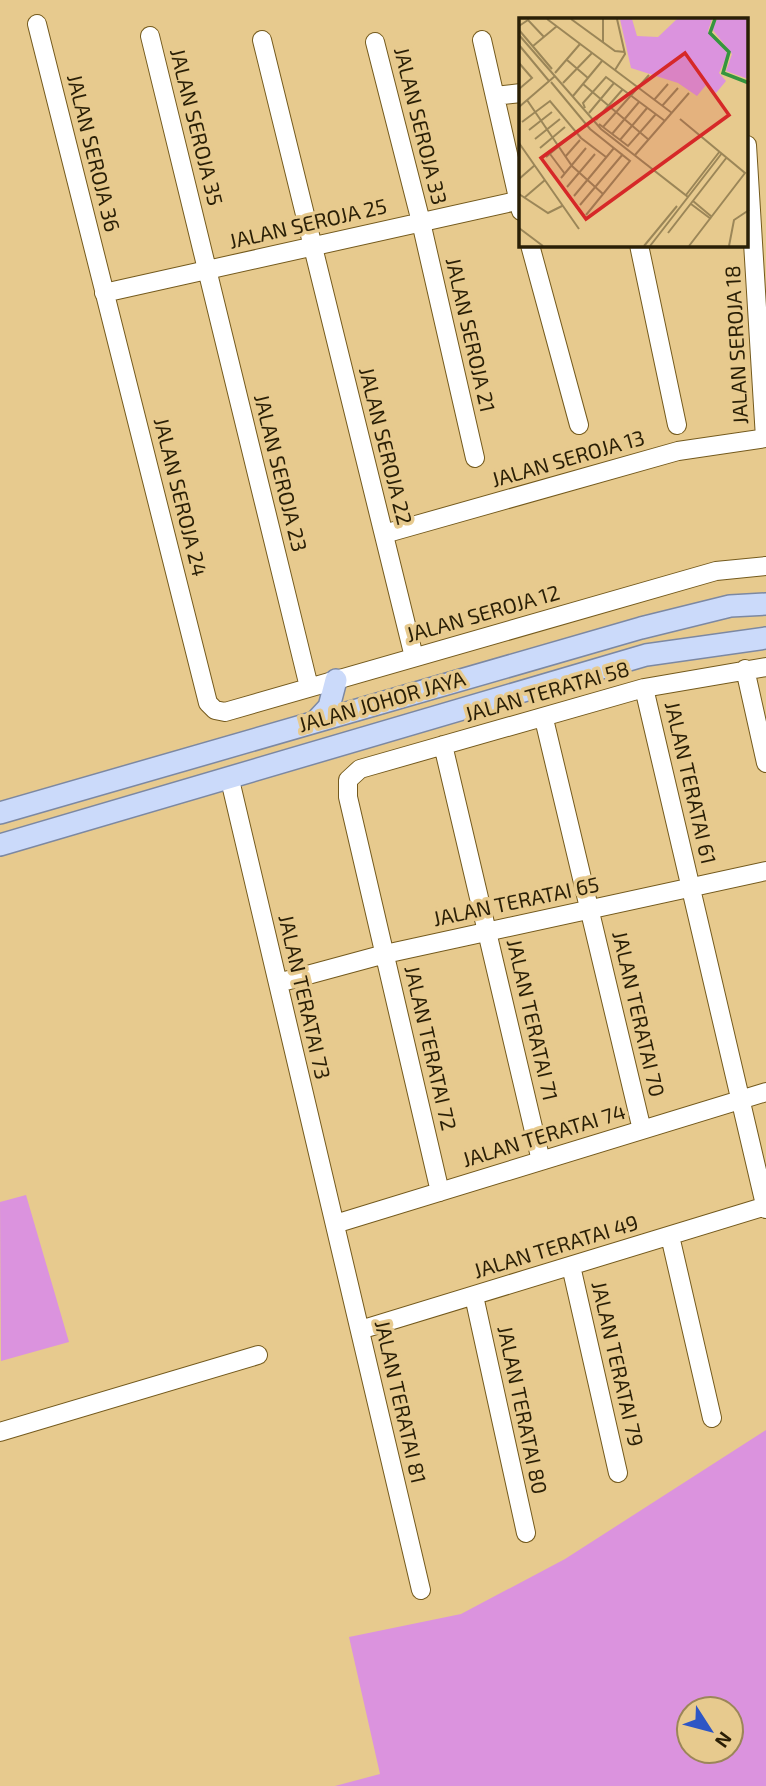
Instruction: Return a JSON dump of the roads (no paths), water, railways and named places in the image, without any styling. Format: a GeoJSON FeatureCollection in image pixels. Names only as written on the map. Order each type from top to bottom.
{"type":"FeatureCollection","features":[{"type":"Feature","properties":{"kind":"main road","name":"JALAN JOHOR JAYA"},"geometry":{"type":"LineString","coordinates":[[0,813],[641,628],[730,606],[766,604]]}},
{"type":"Feature","properties":{"kind":"main road","name":"JALAN JOHOR JAYA"},"geometry":{"type":"LineString","coordinates":[[0,845],[230,780],[646,655],[766,638]]}},
{"type":"Feature","properties":{"kind":"main road"},"geometry":{"type":"LineString","coordinates":[[316,721],[329,707],[336,680]]}},
{"type":"Feature","properties":{"kind":"street","name":"JALAN SEROJA 36"},"geometry":{"type":"LineString","coordinates":[[37,24],[104,293]]}},
{"type":"Feature","properties":{"kind":"street","name":"JALAN SEROJA 35"},"geometry":{"type":"LineString","coordinates":[[150,36],[207,270]]}},
{"type":"Feature","properties":{"kind":"street","name":"JALAN SEROJA 22"},"geometry":{"type":"LineString","coordinates":[[262,40],[414,657]]}},
{"type":"Feature","properties":{"kind":"street"},"geometry":{"type":"LineString","coordinates":[[482,40],[519,200]]}},
{"type":"Feature","properties":{"kind":"street","name":"JALAN SEROJA 33"},"geometry":{"type":"LineString","coordinates":[[375,42],[421,222]]}},
{"type":"Feature","properties":{"kind":"street"},"geometry":{"type":"LineString","coordinates":[[495,96],[519,93]]}},
{"type":"Feature","properties":{"kind":"street","name":"JALAN SEROJA 18"},"geometry":{"type":"LineString","coordinates":[[748,153],[755,209],[765,438]]}},
{"type":"Feature","properties":{"kind":"street","name":"JALAN SEROJA 25"},"geometry":{"type":"LineString","coordinates":[[104,293],[421,222],[519,204]]}},
{"type":"Feature","properties":{"kind":"street","name":"JALAN SEROJA 21"},"geometry":{"type":"LineString","coordinates":[[421,222],[475,458]]}},
{"type":"Feature","properties":{"kind":"street"},"geometry":{"type":"LineString","coordinates":[[531,247],[579,425]]}},
{"type":"Feature","properties":{"kind":"street"},"geometry":{"type":"LineString","coordinates":[[639,247],[677,425]]}},
{"type":"Feature","properties":{"kind":"street","name":"JALAN SEROJA 23"},"geometry":{"type":"LineString","coordinates":[[207,270],[309,687]]}},
{"type":"Feature","properties":{"kind":"street","name":"JALAN SEROJA 24"},"geometry":{"type":"LineString","coordinates":[[104,293],[208,703],[215,710]]}},
{"type":"Feature","properties":{"kind":"street","name":"JALAN SEROJA 13"},"geometry":{"type":"LineString","coordinates":[[384,534],[678,451],[765,438]]}},
{"type":"Feature","properties":{"kind":"street","name":"JALAN SEROJA 12"},"geometry":{"type":"LineString","coordinates":[[215,710],[225,712],[716,570],[766,566]]}},
{"type":"Feature","properties":{"kind":"street","name":"JALAN TERATAI 58"},"geometry":{"type":"LineString","coordinates":[[348,780],[360,769],[544,719],[644,688],[766,667]]}},
{"type":"Feature","properties":{"kind":"street"},"geometry":{"type":"LineString","coordinates":[[745,669],[766,763]]}},
{"type":"Feature","properties":{"kind":"street","name":"JALAN TERATAI 61"},"geometry":{"type":"LineString","coordinates":[[644,688],[766,1207]]}},
{"type":"Feature","properties":{"kind":"street","name":"JALAN TERATAI 70"},"geometry":{"type":"LineString","coordinates":[[544,719],[642,1130]]}},
{"type":"Feature","properties":{"kind":"street","name":"JALAN TERATAI 71"},"geometry":{"type":"LineString","coordinates":[[443,745],[541,1161]]}},
{"type":"Feature","properties":{"kind":"street","name":"JALAN TERATAI 73"},"geometry":{"type":"LineString","coordinates":[[230,780],[335,1224]]}},
{"type":"Feature","properties":{"kind":"street","name":"JALAN TERATAI 72"},"geometry":{"type":"LineString","coordinates":[[348,780],[348,797],[440,1192]]}},
{"type":"Feature","properties":{"kind":"street","name":"JALAN TERATAI 65"},"geometry":{"type":"LineString","coordinates":[[278,983],[385,954],[766,871]]}},
{"type":"Feature","properties":{"kind":"street","name":"JALAN TERATAI 74"},"geometry":{"type":"LineString","coordinates":[[335,1224],[766,1092]]}},
{"type":"Feature","properties":{"kind":"street","name":"JALAN TERATAI 49"},"geometry":{"type":"LineString","coordinates":[[360,1330],[766,1207]]}},
{"type":"Feature","properties":{"kind":"street","name":"JALAN TERATAI 81"},"geometry":{"type":"LineString","coordinates":[[335,1224],[421,1590]]}},
{"type":"Feature","properties":{"kind":"street"},"geometry":{"type":"LineString","coordinates":[[670,1236],[712,1418]]}},
{"type":"Feature","properties":{"kind":"street","name":"JALAN TERATAI 79"},"geometry":{"type":"LineString","coordinates":[[571,1266],[618,1473]]}},
{"type":"Feature","properties":{"kind":"street","name":"JALAN TERATAI 80"},"geometry":{"type":"LineString","coordinates":[[474,1296],[526,1533]]}},
{"type":"Feature","properties":{"kind":"street"},"geometry":{"type":"LineString","coordinates":[[0,1432],[258,1355]]}}]}
